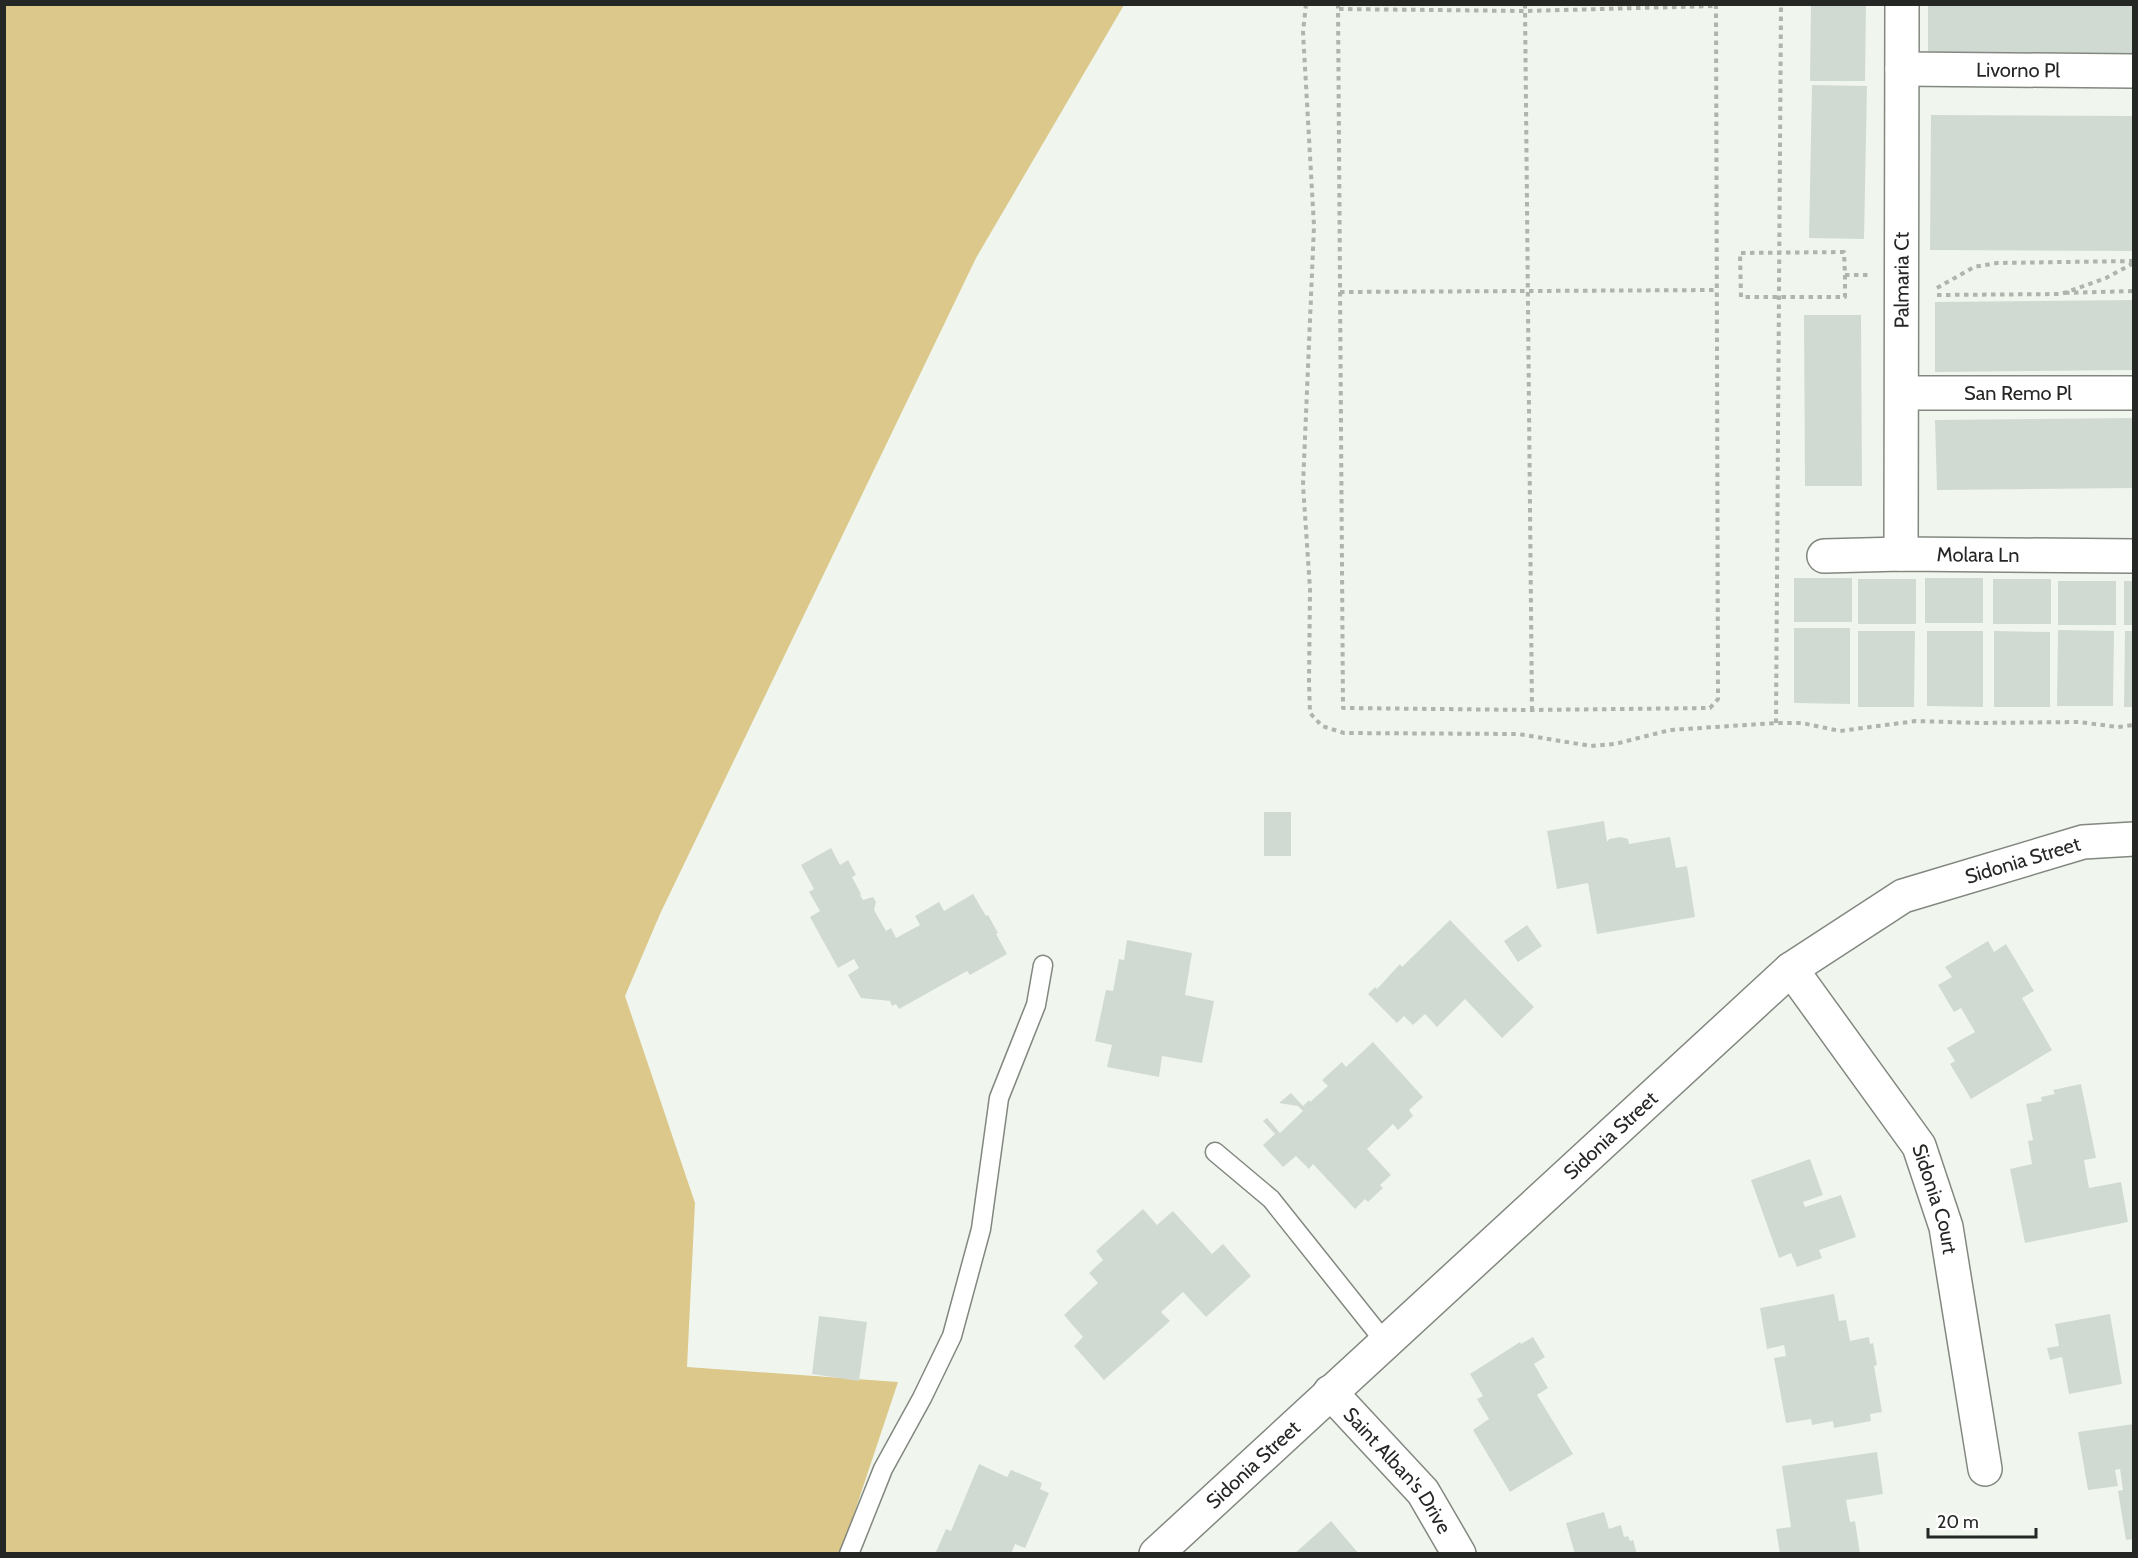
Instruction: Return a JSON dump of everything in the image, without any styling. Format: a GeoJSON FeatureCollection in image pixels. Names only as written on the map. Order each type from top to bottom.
{"type":"FeatureCollection","features":[{"type":"Feature","properties":{"kind":"street","name":"Palmaria Ct"},"geometry":{"type":"LineString","coordinates":[[1901,554],[1902,4]]}},
{"type":"Feature","properties":{"kind":"street","name":"Livorno Pl"},"geometry":{"type":"LineString","coordinates":[[1902,69],[2133,71]]}},
{"type":"Feature","properties":{"kind":"street","name":"San Remo Pl"},"geometry":{"type":"LineString","coordinates":[[1902,393],[2133,393]]}},
{"type":"Feature","properties":{"kind":"street","name":"Molara Ln"},"geometry":{"type":"LineString","coordinates":[[1824,556],[1901,554],[2133,556]]}},
{"type":"Feature","properties":{"kind":"street","name":"Sidonia Street"},"geometry":{"type":"LineString","coordinates":[[1156,1554],[1791,969],[1903,896],[2083,842],[2133,838]]}},
{"type":"Feature","properties":{"kind":"street","name":"Sidonia Court"},"geometry":{"type":"LineString","coordinates":[[1791,969],[1919,1146],[1946,1227],[1985,1469]]}},
{"type":"Feature","properties":{"kind":"street","name":"Saint Alban's Drive"},"geometry":{"type":"LineString","coordinates":[[1330,1392],[1423,1492],[1460,1554]]}},
{"type":"Feature","properties":{"kind":"lane"},"geometry":{"type":"LineString","coordinates":[[849,1554],[854,1536],[883,1469],[922,1398],[952,1336],[981,1229],[999,1098],[1036,1005],[1043,965]]}},
{"type":"Feature","properties":{"kind":"lane"},"geometry":{"type":"LineString","coordinates":[[1215,1152],[1271,1199],[1385,1342]]}},
{"type":"Feature","properties":{"kind":"path"},"geometry":{"type":"LineString","coordinates":[[1306,4],[1303,32],[1314,226],[1303,485],[1310,589],[1310,713],[1322,726],[1344,733],[1518,734],[1591,746],[1615,744],[1670,730],[1776,723],[1802,723],[1840,731],[1916,721],[2079,722],[2118,727],[2133,725]]}},
{"type":"Feature","properties":{"kind":"path"},"geometry":{"type":"LineString","coordinates":[[1525,4],[1532,710]]}},
{"type":"Feature","properties":{"kind":"path"},"geometry":{"type":"LineString","coordinates":[[1776,723],[1781,4]]}},
{"type":"Feature","properties":{"kind":"path"},"geometry":{"type":"LineString","coordinates":[[1716,5],[1718,699],[1710,708],[1532,710],[1343,708],[1338,7],[1525,11],[1716,5]]}},
{"type":"Feature","properties":{"kind":"path"},"geometry":{"type":"LineString","coordinates":[[1845,252],[1845,297],[1741,297],[1740,253],[1781,253],[1845,252]]}},
{"type":"Feature","properties":{"kind":"path"},"geometry":{"type":"LineString","coordinates":[[2133,262],[1996,263],[1974,267],[1930,293],[2061,294],[2133,291]]}},
{"type":"Feature","properties":{"kind":"path"},"geometry":{"type":"LineString","coordinates":[[2061,294],[2106,278],[2133,262]]}},
{"type":"Feature","properties":{"kind":"path"},"geometry":{"type":"LineString","coordinates":[[1845,275],[1873,274]]}},
{"type":"Feature","properties":{"kind":"path"},"geometry":{"type":"LineString","coordinates":[[1340,292],[1717,290]]}},
{"type":"Feature","properties":{"kind":"shaded area"},"geometry":{"type":"Polygon","coordinates":[[[5,5],[1124,5],[976,258],[660,914],[625,996],[695,1203],[687,1367],[898,1382],[841,1553],[5,1554],[5,5]]]}},
{"type":"Feature","properties":{"kind":"building"},"geometry":{"type":"Polygon","coordinates":[[[1811,4],[1866,4],[1865,81],[1810,81],[1811,4]]]}},
{"type":"Feature","properties":{"kind":"building"},"geometry":{"type":"Polygon","coordinates":[[[1928,4],[2134,4],[2134,55],[1928,54],[1928,4]]]}},
{"type":"Feature","properties":{"kind":"building"},"geometry":{"type":"Polygon","coordinates":[[[1812,85],[1867,86],[1864,239],[1809,238],[1812,85]]]}},
{"type":"Feature","properties":{"kind":"building"},"geometry":{"type":"Polygon","coordinates":[[[1931,115],[2134,116],[2134,251],[1930,250],[1931,115]]]}},
{"type":"Feature","properties":{"kind":"building"},"geometry":{"type":"Polygon","coordinates":[[[2134,300],[2134,370],[1935,372],[1935,302],[2134,300]]]}},
{"type":"Feature","properties":{"kind":"building"},"geometry":{"type":"Polygon","coordinates":[[[1804,315],[1861,315],[1862,486],[1805,486],[1804,315]]]}},
{"type":"Feature","properties":{"kind":"building"},"geometry":{"type":"Polygon","coordinates":[[[2134,418],[2134,488],[1937,490],[1935,420],[2134,418]]]}},
{"type":"Feature","properties":{"kind":"building"},"geometry":{"type":"Polygon","coordinates":[[[1794,578],[1852,578],[1852,622],[1794,622],[1794,578]]]}},
{"type":"Feature","properties":{"kind":"building"},"geometry":{"type":"Polygon","coordinates":[[[1925,578],[1983,578],[1983,623],[1925,623],[1925,578]]]}},
{"type":"Feature","properties":{"kind":"building"},"geometry":{"type":"Polygon","coordinates":[[[1858,579],[1916,579],[1916,624],[1858,624],[1858,579]]]}},
{"type":"Feature","properties":{"kind":"building"},"geometry":{"type":"Polygon","coordinates":[[[1993,579],[2051,579],[2051,624],[1993,624],[1993,579]]]}},
{"type":"Feature","properties":{"kind":"building"},"geometry":{"type":"Polygon","coordinates":[[[2058,581],[2116,581],[2116,625],[2058,625],[2058,581]]]}},
{"type":"Feature","properties":{"kind":"building"},"geometry":{"type":"Polygon","coordinates":[[[2124,581],[2134,581],[2134,625],[2124,625],[2124,581]]]}},
{"type":"Feature","properties":{"kind":"building"},"geometry":{"type":"Polygon","coordinates":[[[1794,628],[1850,628],[1850,704],[1794,703],[1794,628]]]}},
{"type":"Feature","properties":{"kind":"building"},"geometry":{"type":"Polygon","coordinates":[[[2058,630],[2114,631],[2113,706],[2057,706],[2058,630]]]}},
{"type":"Feature","properties":{"kind":"building"},"geometry":{"type":"Polygon","coordinates":[[[1858,631],[1915,631],[1914,707],[1858,707],[1858,631]]]}},
{"type":"Feature","properties":{"kind":"building"},"geometry":{"type":"Polygon","coordinates":[[[1927,631],[1983,631],[1983,707],[1927,706],[1927,631]]]}},
{"type":"Feature","properties":{"kind":"building"},"geometry":{"type":"Polygon","coordinates":[[[1994,631],[2050,632],[2050,707],[1994,707],[1994,631]]]}},
{"type":"Feature","properties":{"kind":"building"},"geometry":{"type":"Polygon","coordinates":[[[2125,631],[2134,631],[2134,707],[2124,707],[2125,631]]]}},
{"type":"Feature","properties":{"kind":"building"},"geometry":{"type":"Polygon","coordinates":[[[1264,812],[1291,812],[1291,856],[1264,856],[1264,812]]]}},
{"type":"Feature","properties":{"kind":"building"},"geometry":{"type":"Polygon","coordinates":[[[1604,821],[1607,842],[1609,839],[1621,837],[1628,839],[1629,844],[1670,837],[1676,868],[1687,866],[1695,917],[1597,934],[1588,883],[1557,889],[1547,831],[1604,821]]]}},
{"type":"Feature","properties":{"kind":"building"},"geometry":{"type":"Polygon","coordinates":[[[831,848],[840,865],[848,860],[856,875],[852,877],[863,900],[873,897],[876,902],[874,910],[886,931],[891,928],[896,938],[920,925],[915,916],[939,902],[944,911],[973,894],[986,916],[988,915],[1007,954],[970,975],[967,971],[899,1009],[896,1004],[892,1006],[890,1001],[861,998],[848,975],[859,968],[854,959],[838,968],[810,917],[820,911],[809,892],[814,889],[801,865],[831,848]]]}},
{"type":"Feature","properties":{"kind":"building"},"geometry":{"type":"Polygon","coordinates":[[[1450,920],[1534,1007],[1502,1038],[1465,999],[1437,1027],[1425,1014],[1413,1025],[1404,1016],[1397,1023],[1368,994],[1375,987],[1377,989],[1400,964],[1402,967],[1450,920]]]}},
{"type":"Feature","properties":{"kind":"building"},"geometry":{"type":"Polygon","coordinates":[[[1527,925],[1542,946],[1518,962],[1504,941],[1527,925]]]}},
{"type":"Feature","properties":{"kind":"building"},"geometry":{"type":"Polygon","coordinates":[[[1127,940],[1192,953],[1185,995],[1214,1001],[1202,1063],[1162,1056],[1159,1077],[1107,1067],[1112,1045],[1095,1041],[1106,990],[1113,991],[1119,959],[1124,960],[1127,940]]]}},
{"type":"Feature","properties":{"kind":"building"},"geometry":{"type":"Polygon","coordinates":[[[1988,941],[1994,952],[2006,944],[2034,991],[2022,998],[2052,1050],[1971,1099],[1950,1064],[1955,1061],[1947,1048],[1975,1032],[1961,1008],[1954,1012],[1938,985],[1952,977],[1945,967],[1988,941]]]}},
{"type":"Feature","properties":{"kind":"building"},"geometry":{"type":"Polygon","coordinates":[[[1373,1042],[1423,1097],[1409,1110],[1413,1116],[1398,1130],[1393,1124],[1367,1149],[1391,1175],[1380,1185],[1383,1188],[1368,1202],[1365,1199],[1355,1209],[1313,1164],[1309,1169],[1296,1156],[1283,1167],[1263,1145],[1275,1134],[1263,1121],[1267,1118],[1280,1133],[1303,1111],[1298,1106],[1279,1103],[1291,1093],[1303,1106],[1309,1100],[1310,1102],[1328,1086],[1322,1080],[1342,1062],[1346,1067],[1373,1042]]]}},
{"type":"Feature","properties":{"kind":"building"},"geometry":{"type":"Polygon","coordinates":[[[2081,1084],[2096,1158],[2084,1160],[2089,1188],[2121,1182],[2128,1222],[2025,1243],[2010,1169],[2032,1164],[2028,1141],[2033,1140],[2026,1104],[2042,1101],[2041,1097],[2055,1094],[2053,1090],[2081,1084]]]}},
{"type":"Feature","properties":{"kind":"building"},"geometry":{"type":"Polygon","coordinates":[[[1810,1159],[1823,1195],[1803,1202],[1805,1207],[1841,1195],[1856,1237],[1819,1250],[1822,1258],[1797,1267],[1791,1253],[1779,1258],[1751,1180],[1810,1159]]]}},
{"type":"Feature","properties":{"kind":"building"},"geometry":{"type":"Polygon","coordinates":[[[1143,1209],[1157,1225],[1173,1211],[1212,1254],[1223,1244],[1251,1276],[1206,1317],[1183,1292],[1161,1312],[1170,1321],[1104,1380],[1074,1346],[1083,1337],[1064,1315],[1098,1283],[1089,1273],[1103,1260],[1096,1251],[1143,1209]]]}},
{"type":"Feature","properties":{"kind":"building"},"geometry":{"type":"Polygon","coordinates":[[[1834,1294],[1839,1321],[1846,1320],[1850,1341],[1869,1337],[1870,1344],[1873,1343],[1877,1365],[1874,1366],[1882,1412],[1870,1414],[1871,1421],[1834,1428],[1833,1421],[1812,1425],[1811,1419],[1786,1423],[1774,1358],[1786,1356],[1784,1345],[1767,1349],[1760,1308],[1834,1294]]]}},
{"type":"Feature","properties":{"kind":"building"},"geometry":{"type":"Polygon","coordinates":[[[2110,1314],[2122,1384],[2069,1394],[2062,1357],[2050,1360],[2047,1348],[2059,1346],[2055,1324],[2110,1314]]]}},
{"type":"Feature","properties":{"kind":"building"},"geometry":{"type":"Polygon","coordinates":[[[819,1316],[867,1322],[859,1381],[812,1374],[819,1316]]]}},
{"type":"Feature","properties":{"kind":"building"},"geometry":{"type":"Polygon","coordinates":[[[1533,1337],[1545,1357],[1534,1364],[1548,1388],[1537,1395],[1573,1454],[1510,1492],[1473,1430],[1489,1419],[1477,1399],[1483,1396],[1470,1374],[1520,1342],[1521,1344],[1533,1337]]]}},
{"type":"Feature","properties":{"kind":"building"},"geometry":{"type":"Polygon","coordinates":[[[2134,1424],[2134,1539],[2126,1540],[2118,1491],[2123,1490],[2120,1469],[2115,1470],[2118,1486],[2088,1490],[2078,1432],[2134,1424]]]}},
{"type":"Feature","properties":{"kind":"building"},"geometry":{"type":"Polygon","coordinates":[[[1877,1452],[1883,1494],[1846,1500],[1850,1522],[1855,1521],[1860,1554],[1780,1554],[1776,1529],[1791,1527],[1782,1466],[1877,1452]]]}},
{"type":"Feature","properties":{"kind":"building"},"geometry":{"type":"Polygon","coordinates":[[[979,1464],[1007,1477],[1011,1470],[1042,1483],[1040,1489],[1049,1493],[1025,1548],[1015,1544],[1011,1554],[935,1554],[946,1529],[951,1531],[979,1464]]]}},
{"type":"Feature","properties":{"kind":"building"},"geometry":{"type":"Polygon","coordinates":[[[1604,1512],[1609,1529],[1621,1525],[1624,1537],[1628,1536],[1630,1541],[1633,1540],[1637,1554],[1575,1554],[1566,1523],[1604,1512]]]}},
{"type":"Feature","properties":{"kind":"building"},"geometry":{"type":"Polygon","coordinates":[[[1331,1521],[1359,1554],[1294,1554],[1331,1521]]]}}]}
